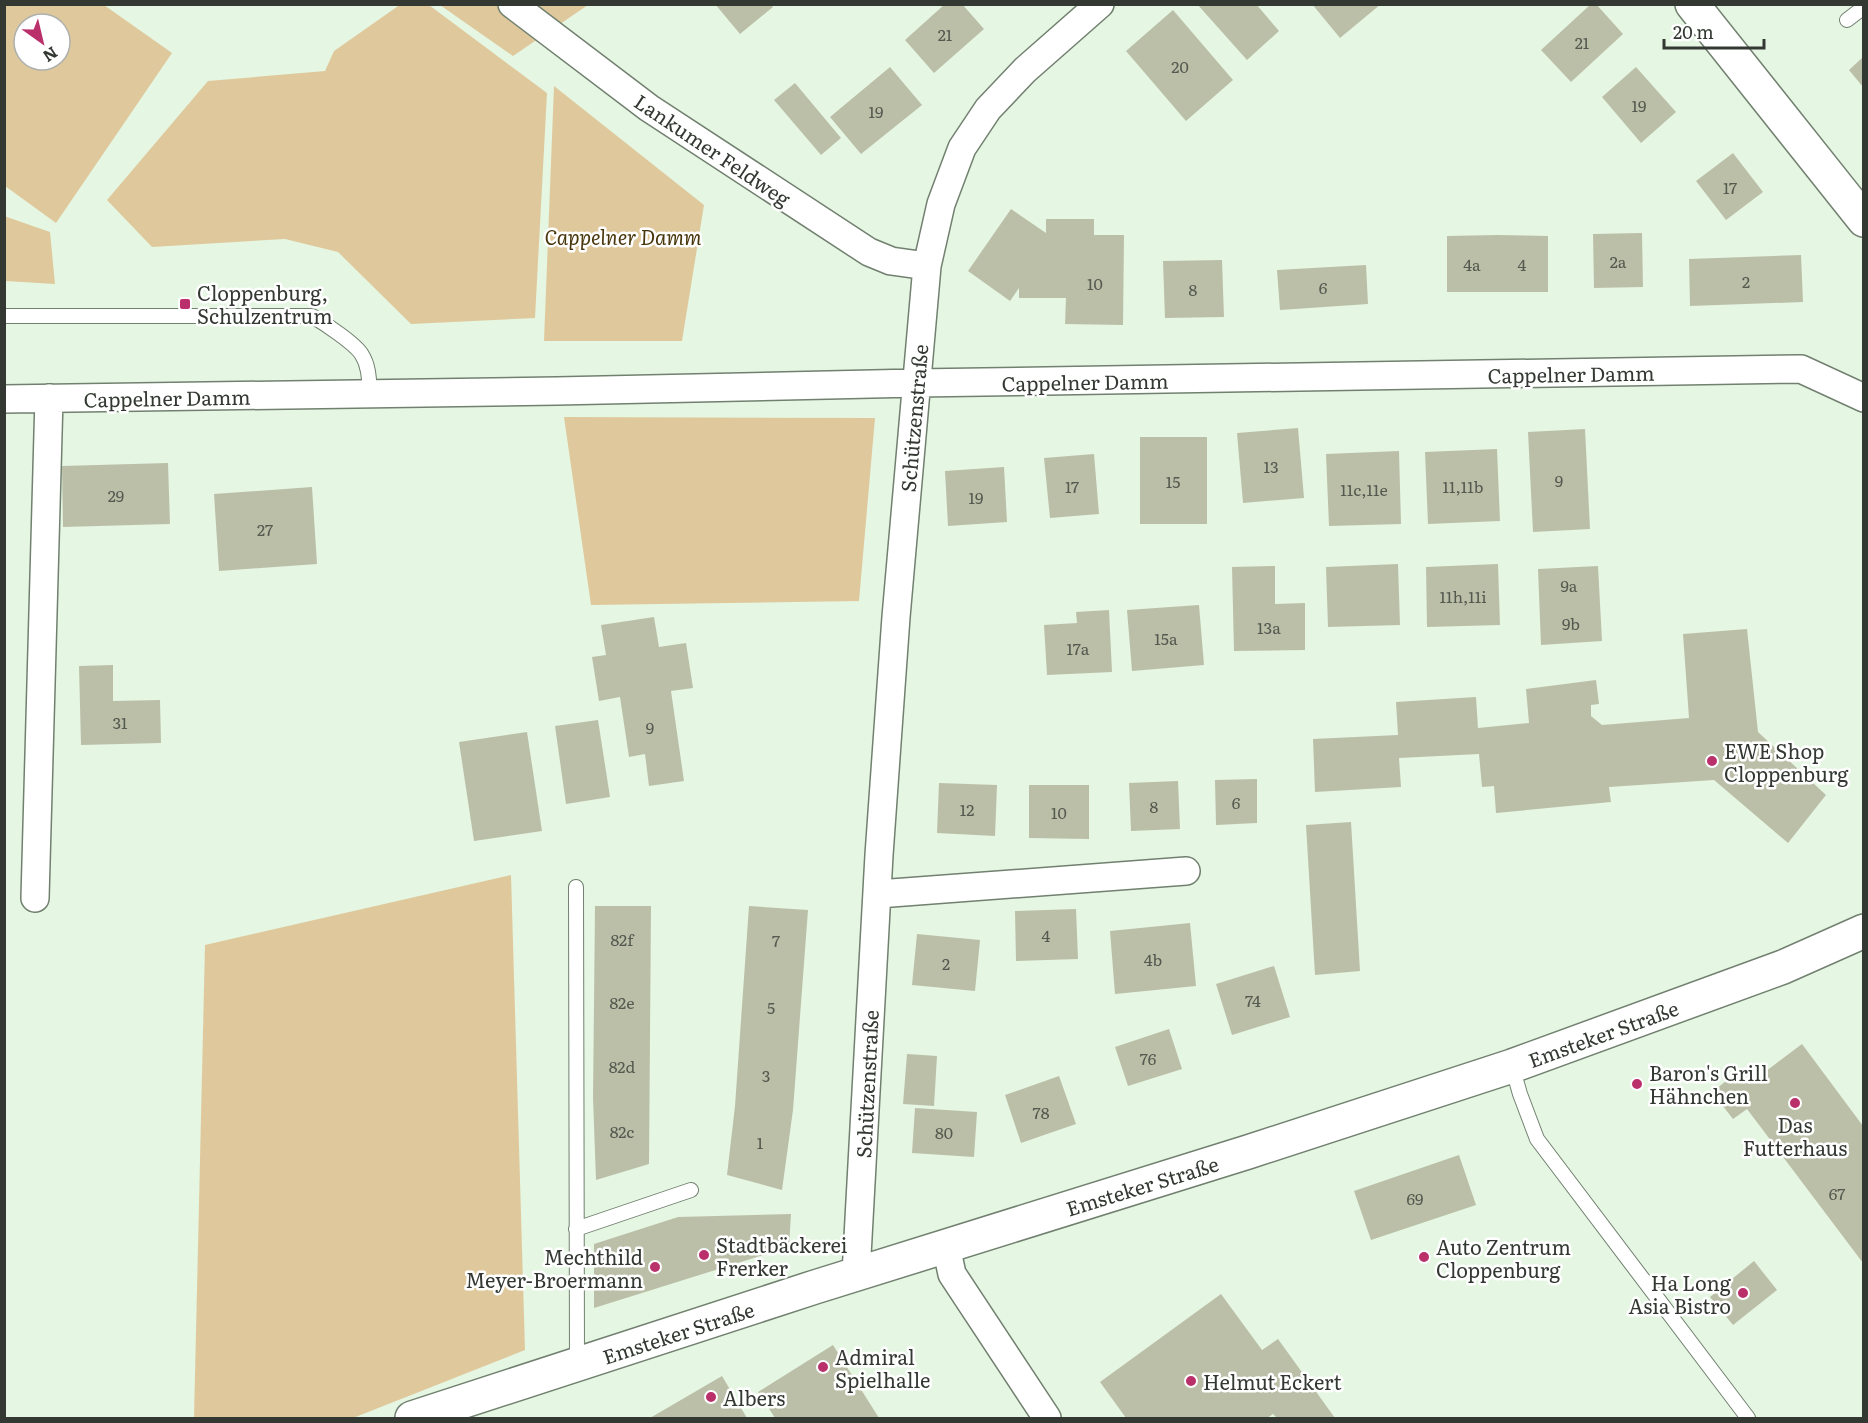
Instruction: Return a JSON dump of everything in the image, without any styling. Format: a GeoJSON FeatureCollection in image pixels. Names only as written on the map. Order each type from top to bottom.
{"type":"FeatureCollection","features":[{"type":"Feature","properties":{"kind":"street","name":"Lankumer Feldweg"},"geometry":{"type":"LineString","coordinates":[[512,4],[648,108],[869,252],[891,261],[927,266]]}},
{"type":"Feature","properties":{"kind":"street","name":"Schützenstraße"},"geometry":{"type":"LineString","coordinates":[[856,1274],[893,652],[927,266],[941,204],[962,148],[988,109],[1025,69],[1100,4]]}},
{"type":"Feature","properties":{"kind":"street"},"geometry":{"type":"LineString","coordinates":[[1692,4],[1863,219]]}},
{"type":"Feature","properties":{"kind":"street","name":"Cappelner Damm"},"geometry":{"type":"LineString","coordinates":[[4,399],[1801,369],[1863,398]]}},
{"type":"Feature","properties":{"kind":"street"},"geometry":{"type":"LineString","coordinates":[[35,898],[49,398]]}},
{"type":"Feature","properties":{"kind":"street"},"geometry":{"type":"LineString","coordinates":[[878,894],[1186,871]]}},
{"type":"Feature","properties":{"kind":"street","name":"Emsteker Straße"},"geometry":{"type":"LineString","coordinates":[[432,1416],[577,1365],[856,1274],[1248,1152],[1512,1066],[1783,968],[1863,931]]}},
{"type":"Feature","properties":{"kind":"street"},"geometry":{"type":"LineString","coordinates":[[946,1246],[952,1274],[1047,1419]]}},
{"type":"Feature","properties":{"kind":"lane"},"geometry":{"type":"LineString","coordinates":[[1847,20],[1863,7]]}},
{"type":"Feature","properties":{"kind":"lane"},"geometry":{"type":"LineString","coordinates":[[4,316],[312,316],[326,324],[362,353],[368,371],[370,393]]}},
{"type":"Feature","properties":{"kind":"lane"},"geometry":{"type":"LineString","coordinates":[[576,887],[577,1365]]}},
{"type":"Feature","properties":{"kind":"lane"},"geometry":{"type":"LineString","coordinates":[[1512,1066],[1520,1094],[1538,1139],[1748,1419]]}},
{"type":"Feature","properties":{"kind":"lane"},"geometry":{"type":"LineString","coordinates":[[576,1229],[691,1190]]}},
{"type":"Feature","properties":{"kind":"green space"},"geometry":{"type":"Polygon","coordinates":[[[5,4],[104,5],[172,53],[56,223],[5,186],[5,4]]]}},
{"type":"Feature","properties":{"kind":"green space"},"geometry":{"type":"Polygon","coordinates":[[[401,4],[429,5],[547,93],[535,318],[411,324],[338,252],[285,239],[152,247],[107,200],[208,81],[325,71],[334,51],[401,4]]]}},
{"type":"Feature","properties":{"kind":"green space"},"geometry":{"type":"Polygon","coordinates":[[[440,5],[588,5],[513,56],[440,5]]]}},
{"type":"Feature","properties":{"kind":"green space","name":"Cappelner Damm"},"geometry":{"type":"Polygon","coordinates":[[[554,86],[704,205],[682,341],[544,341],[554,86]]]}},
{"type":"Feature","properties":{"kind":"green space"},"geometry":{"type":"Polygon","coordinates":[[[4,216],[50,232],[55,284],[5,281],[4,216]]]}},
{"type":"Feature","properties":{"kind":"green space"},"geometry":{"type":"Polygon","coordinates":[[[564,417],[875,418],[859,601],[591,605],[564,417]]]}},
{"type":"Feature","properties":{"kind":"green space"},"geometry":{"type":"Polygon","coordinates":[[[511,875],[525,1350],[353,1418],[194,1418],[205,945],[511,875]]]}},
{"type":"Feature","properties":{"kind":"building"},"geometry":{"type":"Polygon","coordinates":[[[715,4],[770,4],[773,7],[740,34],[715,4]]]}},
{"type":"Feature","properties":{"kind":"building"},"geometry":{"type":"Polygon","coordinates":[[[945,4],[962,4],[984,29],[934,73],[905,40],[945,4]]]}},
{"type":"Feature","properties":{"kind":"building"},"geometry":{"type":"Polygon","coordinates":[[[1197,4],[1256,4],[1279,31],[1247,60],[1197,4]]]}},
{"type":"Feature","properties":{"kind":"building"},"geometry":{"type":"Polygon","coordinates":[[[1312,4],[1381,4],[1340,38],[1312,4]]]}},
{"type":"Feature","properties":{"kind":"building"},"geometry":{"type":"Polygon","coordinates":[[[1591,4],[1596,4],[1623,34],[1571,82],[1541,50],[1591,4]]]}},
{"type":"Feature","properties":{"kind":"building"},"geometry":{"type":"Polygon","coordinates":[[[1173,10],[1233,80],[1186,121],[1126,51],[1173,10]]]}},
{"type":"Feature","properties":{"kind":"building"},"geometry":{"type":"Polygon","coordinates":[[[1863,57],[1863,87],[1849,70],[1863,57]]]}},
{"type":"Feature","properties":{"kind":"building"},"geometry":{"type":"Polygon","coordinates":[[[890,67],[922,105],[861,154],[830,117],[890,67]]]}},
{"type":"Feature","properties":{"kind":"building"},"geometry":{"type":"Polygon","coordinates":[[[1636,67],[1676,112],[1641,143],[1602,97],[1636,67]]]}},
{"type":"Feature","properties":{"kind":"building"},"geometry":{"type":"Polygon","coordinates":[[[795,83],[841,138],[821,155],[774,100],[795,83]]]}},
{"type":"Feature","properties":{"kind":"building"},"geometry":{"type":"Polygon","coordinates":[[[1733,153],[1763,192],[1726,220],[1696,181],[1733,153]]]}},
{"type":"Feature","properties":{"kind":"building"},"geometry":{"type":"Polygon","coordinates":[[[1011,209],[1046,233],[1046,219],[1094,219],[1094,235],[1124,235],[1123,325],[1065,324],[1066,298],[1019,298],[1019,288],[1010,301],[968,271],[1011,209]]]}},
{"type":"Feature","properties":{"kind":"building"},"geometry":{"type":"Polygon","coordinates":[[[1642,233],[1643,287],[1594,288],[1593,234],[1642,233]]]}},
{"type":"Feature","properties":{"kind":"building"},"geometry":{"type":"Polygon","coordinates":[[[1447,236],[1548,236],[1548,292],[1447,292],[1447,236]]]}},
{"type":"Feature","properties":{"kind":"building"},"geometry":{"type":"Polygon","coordinates":[[[1801,255],[1803,302],[1690,306],[1689,259],[1801,255]]]}},
{"type":"Feature","properties":{"kind":"building"},"geometry":{"type":"Polygon","coordinates":[[[1222,260],[1224,317],[1165,318],[1163,261],[1222,260]]]}},
{"type":"Feature","properties":{"kind":"building"},"geometry":{"type":"Polygon","coordinates":[[[1366,265],[1368,304],[1280,310],[1277,270],[1366,265]]]}},
{"type":"Feature","properties":{"kind":"building"},"geometry":{"type":"Polygon","coordinates":[[[1298,428],[1304,498],[1243,503],[1237,433],[1298,428]]]}},
{"type":"Feature","properties":{"kind":"building"},"geometry":{"type":"Polygon","coordinates":[[[1585,429],[1590,529],[1533,532],[1528,432],[1585,429]]]}},
{"type":"Feature","properties":{"kind":"building"},"geometry":{"type":"Polygon","coordinates":[[[1140,437],[1207,437],[1207,524],[1140,524],[1140,437]]]}},
{"type":"Feature","properties":{"kind":"building"},"geometry":{"type":"Polygon","coordinates":[[[1497,449],[1500,521],[1428,524],[1425,452],[1497,449]]]}},
{"type":"Feature","properties":{"kind":"building"},"geometry":{"type":"Polygon","coordinates":[[[1399,451],[1401,524],[1329,526],[1326,454],[1399,451]]]}},
{"type":"Feature","properties":{"kind":"building"},"geometry":{"type":"Polygon","coordinates":[[[1094,454],[1099,514],[1050,518],[1044,458],[1094,454]]]}},
{"type":"Feature","properties":{"kind":"building"},"geometry":{"type":"Polygon","coordinates":[[[168,463],[170,524],[63,527],[62,466],[168,463]]]}},
{"type":"Feature","properties":{"kind":"building"},"geometry":{"type":"Polygon","coordinates":[[[1004,467],[1007,522],[948,526],[945,471],[1004,467]]]}},
{"type":"Feature","properties":{"kind":"building"},"geometry":{"type":"Polygon","coordinates":[[[312,487],[317,564],[219,571],[214,494],[312,487]]]}},
{"type":"Feature","properties":{"kind":"building"},"geometry":{"type":"Polygon","coordinates":[[[1398,564],[1400,625],[1328,627],[1326,567],[1398,564]]]}},
{"type":"Feature","properties":{"kind":"building"},"geometry":{"type":"Polygon","coordinates":[[[1498,564],[1500,625],[1427,627],[1426,567],[1498,564]]]}},
{"type":"Feature","properties":{"kind":"building"},"geometry":{"type":"Polygon","coordinates":[[[1275,566],[1275,604],[1305,603],[1305,650],[1234,651],[1232,567],[1275,566]]]}},
{"type":"Feature","properties":{"kind":"building"},"geometry":{"type":"Polygon","coordinates":[[[1598,566],[1602,641],[1541,645],[1538,569],[1598,566]]]}},
{"type":"Feature","properties":{"kind":"building"},"geometry":{"type":"Polygon","coordinates":[[[1199,605],[1204,665],[1132,671],[1127,610],[1199,605]]]}},
{"type":"Feature","properties":{"kind":"building"},"geometry":{"type":"Polygon","coordinates":[[[1109,610],[1112,672],[1047,675],[1044,625],[1077,623],[1076,612],[1109,610]]]}},
{"type":"Feature","properties":{"kind":"building"},"geometry":{"type":"Polygon","coordinates":[[[654,617],[659,647],[686,643],[693,688],[671,691],[684,781],[649,786],[645,754],[629,757],[620,697],[599,701],[592,657],[606,655],[601,625],[654,617]]]}},
{"type":"Feature","properties":{"kind":"building"},"geometry":{"type":"Polygon","coordinates":[[[1747,629],[1758,732],[1826,795],[1788,843],[1714,780],[1609,787],[1611,802],[1496,813],[1494,786],[1482,787],[1479,754],[1399,758],[1401,787],[1315,792],[1313,739],[1398,735],[1396,702],[1476,697],[1478,728],[1529,723],[1526,689],[1596,680],[1599,704],[1591,705],[1591,716],[1602,725],[1689,718],[1683,634],[1747,629]]]}},
{"type":"Feature","properties":{"kind":"building"},"geometry":{"type":"Polygon","coordinates":[[[113,665],[113,701],[160,700],[161,743],[81,745],[79,666],[113,665]]]}},
{"type":"Feature","properties":{"kind":"building"},"geometry":{"type":"Polygon","coordinates":[[[598,720],[610,797],[566,804],[555,726],[598,720]]]}},
{"type":"Feature","properties":{"kind":"building"},"geometry":{"type":"Polygon","coordinates":[[[527,732],[542,831],[474,841],[459,742],[527,732]]]}},
{"type":"Feature","properties":{"kind":"building"},"geometry":{"type":"Polygon","coordinates":[[[1257,779],[1257,823],[1216,825],[1215,780],[1257,779]]]}},
{"type":"Feature","properties":{"kind":"building"},"geometry":{"type":"Polygon","coordinates":[[[1178,781],[1180,829],[1131,831],[1129,783],[1178,781]]]}},
{"type":"Feature","properties":{"kind":"building"},"geometry":{"type":"Polygon","coordinates":[[[939,783],[997,785],[995,836],[937,833],[939,783]]]}},
{"type":"Feature","properties":{"kind":"building"},"geometry":{"type":"Polygon","coordinates":[[[1029,785],[1089,785],[1089,839],[1029,838],[1029,785]]]}},
{"type":"Feature","properties":{"kind":"building"},"geometry":{"type":"Polygon","coordinates":[[[1351,822],[1360,971],[1315,975],[1306,825],[1351,822]]]}},
{"type":"Feature","properties":{"kind":"building"},"geometry":{"type":"Polygon","coordinates":[[[595,906],[651,906],[649,1164],[596,1180],[593,1098],[595,906]]]}},
{"type":"Feature","properties":{"kind":"building"},"geometry":{"type":"Polygon","coordinates":[[[749,906],[808,910],[793,1110],[782,1190],[727,1175],[735,1106],[749,906]]]}},
{"type":"Feature","properties":{"kind":"building"},"geometry":{"type":"Polygon","coordinates":[[[1076,909],[1078,959],[1016,961],[1015,911],[1076,909]]]}},
{"type":"Feature","properties":{"kind":"building"},"geometry":{"type":"Polygon","coordinates":[[[1190,923],[1196,986],[1115,994],[1110,931],[1190,923]]]}},
{"type":"Feature","properties":{"kind":"building"},"geometry":{"type":"Polygon","coordinates":[[[917,934],[980,940],[975,991],[912,985],[917,934]]]}},
{"type":"Feature","properties":{"kind":"building"},"geometry":{"type":"Polygon","coordinates":[[[1274,966],[1290,1017],[1232,1035],[1216,984],[1274,966]]]}},
{"type":"Feature","properties":{"kind":"building"},"geometry":{"type":"Polygon","coordinates":[[[1169,1029],[1182,1069],[1128,1086],[1115,1047],[1169,1029]]]}},
{"type":"Feature","properties":{"kind":"building"},"geometry":{"type":"Polygon","coordinates":[[[1802,1044],[1863,1126],[1863,1263],[1747,1109],[1733,1119],[1712,1092],[1739,1071],[1749,1084],[1802,1044]]]}},
{"type":"Feature","properties":{"kind":"building"},"geometry":{"type":"Polygon","coordinates":[[[907,1054],[937,1056],[934,1106],[903,1104],[907,1054]]]}},
{"type":"Feature","properties":{"kind":"building"},"geometry":{"type":"Polygon","coordinates":[[[1059,1076],[1076,1124],[1021,1143],[1005,1095],[1059,1076]]]}},
{"type":"Feature","properties":{"kind":"building"},"geometry":{"type":"Polygon","coordinates":[[[915,1108],[977,1112],[974,1157],[912,1153],[915,1108]]]}},
{"type":"Feature","properties":{"kind":"building"},"geometry":{"type":"Polygon","coordinates":[[[1459,1155],[1476,1205],[1371,1240],[1354,1191],[1459,1155]]]}},
{"type":"Feature","properties":{"kind":"building"},"geometry":{"type":"Polygon","coordinates":[[[791,1214],[789,1247],[594,1308],[594,1244],[678,1217],[791,1214]]]}},
{"type":"Feature","properties":{"kind":"building","name":"Ha Long Asia Bistro"},"geometry":{"type":"Polygon","coordinates":[[[1754,1261],[1777,1290],[1733,1325],[1710,1297],[1754,1261]]]}},
{"type":"Feature","properties":{"kind":"building"},"geometry":{"type":"Polygon","coordinates":[[[1221,1294],[1262,1350],[1278,1339],[1335,1418],[1277,1418],[1273,1414],[1267,1418],[1126,1418],[1100,1382],[1221,1294]]]}},
{"type":"Feature","properties":{"kind":"building","name":"Admiral Spielhalle"},"geometry":{"type":"Polygon","coordinates":[[[833,1345],[879,1418],[775,1418],[758,1392],[833,1345]]]}},
{"type":"Feature","properties":{"kind":"building","name":"Albers"},"geometry":{"type":"Polygon","coordinates":[[[722,1376],[747,1418],[650,1418],[722,1376]]]}},
{"type":"Feature","properties":{"kind":"place","name":"Cloppenburg, Schulzentrum"},"geometry":{"type":"Point","coordinates":[185,304]}},
{"type":"Feature","properties":{"kind":"place","name":"EWE Shop Cloppenburg"},"geometry":{"type":"Point","coordinates":[1712,761]}},
{"type":"Feature","properties":{"kind":"place","name":"Baron's Grill Hähnchen"},"geometry":{"type":"Point","coordinates":[1637,1084]}},
{"type":"Feature","properties":{"kind":"place","name":"Das Futterhaus"},"geometry":{"type":"Point","coordinates":[1795,1103]}},
{"type":"Feature","properties":{"kind":"place","name":"Stadtbäckerei Frerker"},"geometry":{"type":"Point","coordinates":[704,1255]}},
{"type":"Feature","properties":{"kind":"place","name":"Auto Zentrum Cloppenburg"},"geometry":{"type":"Point","coordinates":[1424,1257]}},
{"type":"Feature","properties":{"kind":"place","name":"Mechthild Meyer-Broermann"},"geometry":{"type":"Point","coordinates":[655,1267]}},
{"type":"Feature","properties":{"kind":"place","name":"Ha Long Asia Bistro"},"geometry":{"type":"Point","coordinates":[1743,1293]}},
{"type":"Feature","properties":{"kind":"place","name":"Admiral Spielhalle"},"geometry":{"type":"Point","coordinates":[823,1367]}},
{"type":"Feature","properties":{"kind":"place","name":"Helmut Eckert"},"geometry":{"type":"Point","coordinates":[1191,1381]}},
{"type":"Feature","properties":{"kind":"place","name":"Albers"},"geometry":{"type":"Point","coordinates":[711,1397]}}]}
